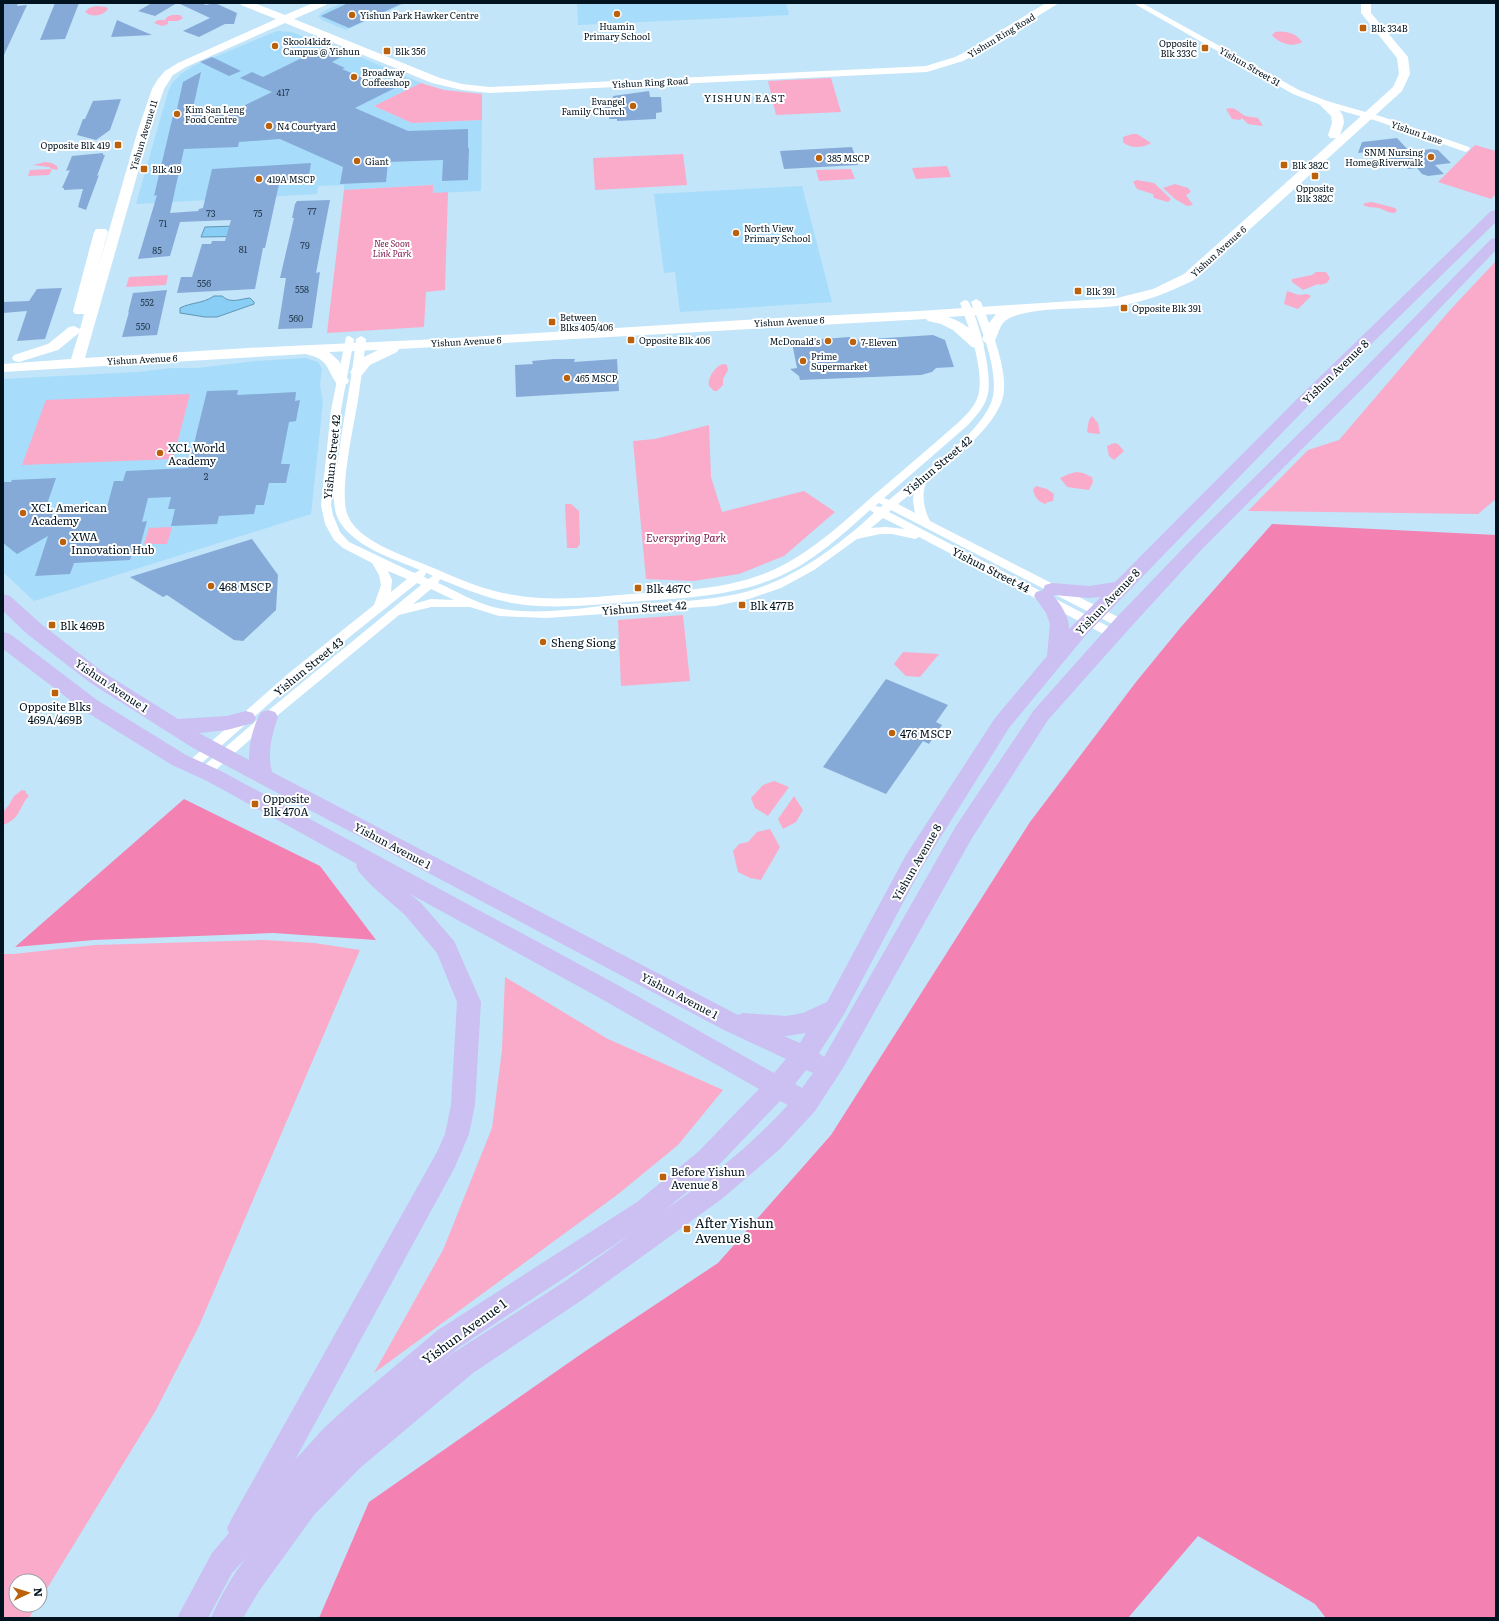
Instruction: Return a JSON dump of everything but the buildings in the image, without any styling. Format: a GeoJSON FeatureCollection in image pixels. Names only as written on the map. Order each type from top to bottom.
{"type":"FeatureCollection","features":[{"type":"Feature","properties":{"kind":"main road","name":"Yishun Ring Road"},"geometry":{"type":"LineString","coordinates":[[245,3],[279,11],[309,26],[436,81],[474,89],[502,90],[924,65],[959,59],[1054,3]]}},
{"type":"Feature","properties":{"kind":"main road","name":"Yishun Ring Road"},"geometry":{"type":"LineString","coordinates":[[924,65],[969,46],[1041,3]]}},
{"type":"Feature","properties":{"kind":"main road","name":"Yishun Avenue 6"},"geometry":{"type":"LineString","coordinates":[[1190,259],[1272,194],[1364,114],[1395,79],[1396,73],[1392,57],[1361,19],[1359,3]]}},
{"type":"Feature","properties":{"kind":"main road","name":"Yishun Avenue 6"},"geometry":{"type":"LineString","coordinates":[[3,359],[71,359],[303,349],[467,333],[972,307],[1028,307],[1118,302],[1136,298],[1168,288],[1189,277],[1272,194],[1334,135],[1398,89],[1405,74],[1405,66],[1402,57],[1366,13],[1366,3]]}},
{"type":"Feature","properties":{"kind":"main road","name":"Yishun Avenue 11"},"geometry":{"type":"LineString","coordinates":[[146,89],[152,80],[174,64],[249,31],[279,11],[314,4]]}},
{"type":"Feature","properties":{"kind":"main road"},"geometry":{"type":"LineString","coordinates":[[267,28],[309,26],[309,16],[314,4]]}},
{"type":"Feature","properties":{"kind":"main road","name":"Yishun Avenue 11"},"geometry":{"type":"LineString","coordinates":[[71,359],[144,130],[162,81],[170,73],[182,65],[267,28],[279,11]]}},
{"type":"Feature","properties":{"kind":"main road"},"geometry":{"type":"LineString","coordinates":[[249,31],[260,22],[261,15],[279,11]]}},
{"type":"Feature","properties":{"kind":"main road"},"geometry":{"type":"LineString","coordinates":[[1324,103],[1338,116],[1339,121],[1334,130],[1334,135]]}},
{"type":"Feature","properties":{"kind":"main road","name":"Yishun Avenue 11"},"geometry":{"type":"LineString","coordinates":[[133,125],[140,106]]}},
{"type":"Feature","properties":{"kind":"main road","name":"Yishun Avenue 8"},"geometry":{"type":"LineString","coordinates":[[804,1056],[835,1009],[914,862],[1002,723],[1093,615],[1302,403],[1496,214]]}},
{"type":"Feature","properties":{"kind":"main road","name":"Yishun Avenue 11"},"geometry":{"type":"LineString","coordinates":[[87,307],[105,218]]}},
{"type":"Feature","properties":{"kind":"main road"},"geometry":{"type":"LineString","coordinates":[[226,1618],[248,1580],[304,1505],[350,1458],[463,1363],[573,1291],[714,1190],[772,1140],[806,1103],[828,1072],[968,825],[1041,715],[1117,629],[1197,544],[1365,377],[1496,242]]}},
{"type":"Feature","properties":{"kind":"main road","name":"Yishun Avenue 6"},"geometry":{"type":"LineString","coordinates":[[3,368],[120,352],[354,343],[417,344],[919,315],[972,307],[1122,291],[1158,281],[1179,268]]}},
{"type":"Feature","properties":{"kind":"main road"},"geometry":{"type":"LineString","coordinates":[[919,315],[940,319],[960,327],[983,342],[997,319],[1005,314],[1028,307]]}},
{"type":"Feature","properties":{"kind":"main road"},"geometry":{"type":"LineString","coordinates":[[19,358],[53,347],[80,331],[98,347],[120,352]]}},
{"type":"Feature","properties":{"kind":"main road"},"geometry":{"type":"LineString","coordinates":[[467,333],[473,338],[490,337],[501,339]]}},
{"type":"Feature","properties":{"kind":"main road"},"geometry":{"type":"LineString","coordinates":[[358,372],[365,362],[381,354],[394,348],[417,344]]}},
{"type":"Feature","properties":{"kind":"main road"},"geometry":{"type":"LineString","coordinates":[[303,349],[317,352],[330,358],[335,364],[342,381]]}},
{"type":"Feature","properties":{"kind":"main road"},"geometry":{"type":"LineString","coordinates":[[1056,658],[1060,635],[1060,622],[1047,592],[1089,592],[1120,588]]}},
{"type":"Feature","properties":{"kind":"main road","name":"Yishun Avenue 1"},"geometry":{"type":"LineString","coordinates":[[3,600],[33,628],[96,678],[200,743],[732,1023],[804,1056],[828,1072]]}},
{"type":"Feature","properties":{"kind":"main road"},"geometry":{"type":"LineString","coordinates":[[3,639],[90,705],[179,760],[353,851],[592,982],[806,1103]]}},
{"type":"Feature","properties":{"kind":"main road"},"geometry":{"type":"LineString","coordinates":[[263,776],[259,760],[259,749],[261,736],[268,717]]}},
{"type":"Feature","properties":{"kind":"main road"},"geometry":{"type":"LineString","coordinates":[[176,727],[227,723],[246,718]]}},
{"type":"Feature","properties":{"kind":"main road"},"geometry":{"type":"LineString","coordinates":[[222,1564],[309,1410],[446,1159],[457,1134],[463,1105],[469,1002],[446,948],[413,909],[381,881],[353,851]]}},
{"type":"Feature","properties":{"kind":"main road"},"geometry":{"type":"LineString","coordinates":[[732,1023],[786,1026],[806,1023],[835,1009]]}},
{"type":"Feature","properties":{"kind":"main road","name":"Yishun Avenue 1"},"geometry":{"type":"LineString","coordinates":[[192,1618],[222,1564],[333,1439],[387,1389],[448,1339],[646,1210],[675,1187],[707,1160],[778,1086],[804,1056]]}},
{"type":"Feature","properties":{"kind":"main road"},"geometry":{"type":"LineString","coordinates":[[448,1339],[463,1363]]}},
{"type":"Feature","properties":{"kind":"street","name":"Yishun Street 31"},"geometry":{"type":"LineString","coordinates":[[1138,3],[1296,92],[1324,103],[1364,114]]}},
{"type":"Feature","properties":{"kind":"street","name":"Yishun Lane"},"geometry":{"type":"LineString","coordinates":[[1364,114],[1466,149]]}},
{"type":"Feature","properties":{"kind":"street","name":"Yishun Street 42"},"geometry":{"type":"LineString","coordinates":[[354,343],[342,381],[336,410],[326,505],[328,520],[332,530],[342,543],[376,561],[473,604],[497,612],[524,614],[723,600],[763,591],[811,569],[853,538],[923,478],[980,428],[994,409],[998,396],[999,383],[983,342],[972,307]]}},
{"type":"Feature","properties":{"kind":"street","name":"Yishun Street 42"},"geometry":{"type":"LineString","coordinates":[[354,343],[358,372],[342,460],[339,501],[344,519],[356,534],[378,548],[427,570],[483,592],[510,599],[562,603],[702,593],[728,589],[751,584],[776,574],[806,557],[829,540],[964,424],[977,409],[984,395],[986,379],[983,342]]}},
{"type":"Feature","properties":{"kind":"street"},"geometry":{"type":"LineString","coordinates":[[923,478],[918,495],[918,504],[926,523]]}},
{"type":"Feature","properties":{"kind":"street","name":"Yishun Street 44"},"geometry":{"type":"LineString","coordinates":[[878,498],[886,509],[930,538],[1047,592],[1117,629]]}},
{"type":"Feature","properties":{"kind":"street","name":"Yishun Street 44"},"geometry":{"type":"LineString","coordinates":[[868,505],[886,509],[926,523],[1047,592]]}},
{"type":"Feature","properties":{"kind":"street"},"geometry":{"type":"LineString","coordinates":[[853,538],[877,530],[886,529],[930,538]]}},
{"type":"Feature","properties":{"kind":"street"},"geometry":{"type":"LineString","coordinates":[[376,561],[385,572],[387,584],[379,608]]}},
{"type":"Feature","properties":{"kind":"street","name":"Yishun Street 43"},"geometry":{"type":"LineString","coordinates":[[217,752],[246,718],[293,676],[427,570]]}},
{"type":"Feature","properties":{"kind":"street","name":"Yishun Street 43"},"geometry":{"type":"LineString","coordinates":[[198,769],[217,752],[268,717],[439,575]]}},
{"type":"Feature","properties":{"kind":"street"},"geometry":{"type":"LineString","coordinates":[[394,612],[432,603],[473,604]]}},
{"type":"Feature","properties":{"kind":"shaded area","name":"Yishun Park Hawker Centre"},"geometry":{"type":"Polygon","coordinates":[[[341,3],[406,3],[346,30],[322,20],[318,16],[324,11],[341,3]]]}},
{"type":"Feature","properties":{"kind":"shaded area"},"geometry":{"type":"Polygon","coordinates":[[[577,3],[786,3],[789,15],[578,25],[577,3]]]}},
{"type":"Feature","properties":{"kind":"shaded area"},"geometry":{"type":"Polygon","coordinates":[[[277,31],[292,32],[339,48],[421,83],[374,106],[412,123],[482,120],[481,191],[433,193],[433,185],[344,190],[344,185],[318,186],[317,194],[136,204],[168,92],[172,83],[181,74],[193,66],[277,31]]]}},
{"type":"Feature","properties":{"kind":"shaded area","name":"North View Primary School"},"geometry":{"type":"Polygon","coordinates":[[[802,186],[832,302],[680,312],[675,272],[664,273],[654,194],[802,186]]]}},
{"type":"Feature","properties":{"kind":"shaded area"},"geometry":{"type":"Polygon","coordinates":[[[268,225],[266,236],[201,237],[205,227],[268,225]]]}},
{"type":"Feature","properties":{"kind":"shaded area"},"geometry":{"type":"Polygon","coordinates":[[[214,296],[222,296],[229,300],[250,298],[254,304],[217,317],[205,317],[180,313],[180,308],[214,296]]]}},
{"type":"Feature","properties":{"kind":"shaded area","name":"XCL World Academy"},"geometry":{"type":"Polygon","coordinates":[[[306,358],[318,362],[322,369],[320,385],[323,402],[311,514],[34,601],[3,572],[3,379],[138,372],[172,368],[198,368],[255,361],[306,358]]]}},
{"type":"Feature","properties":{"kind":"shaded area"},"geometry":{"type":"Polygon","coordinates":[[[1272,524],[1496,535],[1496,1618],[1326,1618],[1315,1604],[1198,1536],[1128,1618],[319,1618],[369,1502],[584,1352],[718,1263],[831,1135],[1030,822],[1136,682],[1181,627],[1272,524]]]}},
{"type":"Feature","properties":{"kind":"shaded area"},"geometry":{"type":"Polygon","coordinates":[[[184,799],[320,866],[376,940],[273,933],[94,940],[15,947],[184,799]]]}},
{"type":"Feature","properties":{"kind":"green space"},"geometry":{"type":"Polygon","coordinates":[[[96,6],[106,7],[108,9],[100,15],[94,16],[85,12],[89,8],[96,6]]]}},
{"type":"Feature","properties":{"kind":"green space"},"geometry":{"type":"Polygon","coordinates":[[[172,15],[180,15],[183,18],[178,21],[168,21],[168,24],[162,26],[154,23],[158,20],[165,20],[167,17],[172,15]]]}},
{"type":"Feature","properties":{"kind":"green space"},"geometry":{"type":"Polygon","coordinates":[[[1282,31],[1294,34],[1302,42],[1294,45],[1286,44],[1272,35],[1275,32],[1282,31]]]}},
{"type":"Feature","properties":{"kind":"green space"},"geometry":{"type":"Polygon","coordinates":[[[831,78],[841,112],[776,115],[768,81],[831,78]]]}},
{"type":"Feature","properties":{"kind":"green space"},"geometry":{"type":"Polygon","coordinates":[[[421,83],[444,90],[482,94],[482,120],[412,123],[374,106],[421,83]]]}},
{"type":"Feature","properties":{"kind":"green space"},"geometry":{"type":"Polygon","coordinates":[[[1231,108],[1245,116],[1258,118],[1263,126],[1248,124],[1242,118],[1240,120],[1232,119],[1226,109],[1231,108]]]}},
{"type":"Feature","properties":{"kind":"green space"},"geometry":{"type":"Polygon","coordinates":[[[1137,134],[1151,143],[1137,147],[1129,146],[1123,142],[1123,137],[1137,134]]]}},
{"type":"Feature","properties":{"kind":"green space"},"geometry":{"type":"Polygon","coordinates":[[[1475,145],[1496,151],[1496,194],[1491,199],[1438,182],[1475,145]]]}},
{"type":"Feature","properties":{"kind":"green space"},"geometry":{"type":"Polygon","coordinates":[[[683,154],[687,185],[595,190],[593,158],[683,154]]]}},
{"type":"Feature","properties":{"kind":"green space"},"geometry":{"type":"Polygon","coordinates":[[[45,162],[52,163],[57,166],[58,170],[33,165],[45,162]]]}},
{"type":"Feature","properties":{"kind":"green space"},"geometry":{"type":"Polygon","coordinates":[[[947,166],[951,177],[916,179],[912,168],[947,166]]]}},
{"type":"Feature","properties":{"kind":"green space"},"geometry":{"type":"Polygon","coordinates":[[[52,169],[49,175],[28,176],[30,170],[52,169]]]}},
{"type":"Feature","properties":{"kind":"green space"},"geometry":{"type":"Polygon","coordinates":[[[851,169],[855,179],[819,181],[816,170],[851,169]]]}},
{"type":"Feature","properties":{"kind":"green space"},"geometry":{"type":"Polygon","coordinates":[[[1137,180],[1154,183],[1171,199],[1168,202],[1154,198],[1153,194],[1137,189],[1133,182],[1137,180]]]}},
{"type":"Feature","properties":{"kind":"green space"},"geometry":{"type":"Polygon","coordinates":[[[1175,184],[1188,188],[1191,192],[1186,195],[1193,205],[1187,206],[1175,199],[1163,188],[1175,184]]]}},
{"type":"Feature","properties":{"kind":"green space","name":"Nee Soon Link Park"},"geometry":{"type":"Polygon","coordinates":[[[433,185],[433,193],[448,192],[445,290],[426,292],[424,327],[327,333],[344,190],[433,185]]]}},
{"type":"Feature","properties":{"kind":"green space"},"geometry":{"type":"Polygon","coordinates":[[[1372,202],[1395,208],[1397,210],[1393,213],[1379,208],[1363,205],[1365,203],[1372,202]]]}},
{"type":"Feature","properties":{"kind":"green space"},"geometry":{"type":"Polygon","coordinates":[[[1496,261],[1496,499],[1478,514],[1248,511],[1308,450],[1339,440],[1450,310],[1496,261]]]}},
{"type":"Feature","properties":{"kind":"green space"},"geometry":{"type":"Polygon","coordinates":[[[1316,272],[1326,272],[1330,278],[1327,283],[1320,285],[1318,284],[1303,290],[1292,282],[1292,279],[1312,275],[1316,272]]]}},
{"type":"Feature","properties":{"kind":"green space"},"geometry":{"type":"Polygon","coordinates":[[[168,275],[166,285],[126,287],[129,277],[168,275]]]}},
{"type":"Feature","properties":{"kind":"green space"},"geometry":{"type":"Polygon","coordinates":[[[1287,291],[1299,295],[1307,294],[1311,296],[1298,309],[1284,304],[1287,291]]]}},
{"type":"Feature","properties":{"kind":"green space"},"geometry":{"type":"Polygon","coordinates":[[[724,364],[727,365],[728,370],[723,379],[723,385],[717,391],[714,391],[709,386],[709,379],[715,369],[724,364]]]}},
{"type":"Feature","properties":{"kind":"green space"},"geometry":{"type":"Polygon","coordinates":[[[190,394],[173,459],[22,465],[46,400],[190,394]]]}},
{"type":"Feature","properties":{"kind":"green space"},"geometry":{"type":"Polygon","coordinates":[[[1092,416],[1098,423],[1100,434],[1089,433],[1087,431],[1089,420],[1092,416]]]}},
{"type":"Feature","properties":{"kind":"green space","name":"Everspring Park"},"geometry":{"type":"Polygon","coordinates":[[[709,425],[711,477],[722,512],[804,491],[835,512],[784,556],[739,574],[693,581],[646,579],[633,441],[655,439],[709,425]]]}},
{"type":"Feature","properties":{"kind":"green space"},"geometry":{"type":"Polygon","coordinates":[[[1114,443],[1118,444],[1124,451],[1114,460],[1109,456],[1107,446],[1114,443]]]}},
{"type":"Feature","properties":{"kind":"green space"},"geometry":{"type":"Polygon","coordinates":[[[1076,472],[1092,477],[1093,482],[1089,490],[1067,487],[1060,478],[1076,472]]]}},
{"type":"Feature","properties":{"kind":"green space"},"geometry":{"type":"Polygon","coordinates":[[[1036,486],[1047,489],[1054,494],[1053,501],[1045,504],[1038,500],[1033,490],[1036,486]]]}},
{"type":"Feature","properties":{"kind":"green space"},"geometry":{"type":"Polygon","coordinates":[[[565,504],[571,504],[579,511],[580,544],[577,548],[567,548],[565,504]]]}},
{"type":"Feature","properties":{"kind":"green space"},"geometry":{"type":"Polygon","coordinates":[[[172,527],[167,544],[144,544],[149,528],[172,527]]]}},
{"type":"Feature","properties":{"kind":"green space"},"geometry":{"type":"Polygon","coordinates":[[[683,615],[690,681],[621,686],[618,620],[683,615]]]}},
{"type":"Feature","properties":{"kind":"green space"},"geometry":{"type":"Polygon","coordinates":[[[903,652],[939,654],[920,677],[906,676],[894,664],[903,652]]]}},
{"type":"Feature","properties":{"kind":"green space"},"geometry":{"type":"Polygon","coordinates":[[[774,781],[789,787],[768,816],[755,808],[751,798],[763,785],[774,781]]]}},
{"type":"Feature","properties":{"kind":"green space"},"geometry":{"type":"Polygon","coordinates":[[[22,790],[26,791],[29,796],[17,816],[3,825],[3,812],[14,796],[22,790]]]}},
{"type":"Feature","properties":{"kind":"green space"},"geometry":{"type":"Polygon","coordinates":[[[794,796],[803,810],[796,822],[783,829],[778,819],[794,796]]]}},
{"type":"Feature","properties":{"kind":"green space"},"geometry":{"type":"Polygon","coordinates":[[[770,829],[780,847],[761,880],[750,878],[738,872],[733,851],[739,844],[748,842],[757,832],[770,829]]]}},
{"type":"Feature","properties":{"kind":"green space"},"geometry":{"type":"Polygon","coordinates":[[[264,940],[314,943],[360,950],[199,1326],[156,1410],[48,1587],[48,1573],[8,1573],[8,1613],[32,1613],[29,1618],[3,1618],[3,954],[95,945],[264,940]]]}},
{"type":"Feature","properties":{"kind":"green space"},"geometry":{"type":"Polygon","coordinates":[[[505,977],[608,1039],[723,1090],[678,1145],[617,1195],[374,1373],[443,1250],[492,1128],[502,1050],[505,977]]]}},
{"type":"Feature","properties":{"kind":"place","name":"Huamin Primary School"},"geometry":{"type":"Point","coordinates":[617,14]}},
{"type":"Feature","properties":{"kind":"place","name":"Yishun Park Hawker Centre"},"geometry":{"type":"Point","coordinates":[352,15]}},
{"type":"Feature","properties":{"kind":"place","name":"Blk 334B"},"geometry":{"type":"Point","coordinates":[1363,28]}},
{"type":"Feature","properties":{"kind":"place","name":"Skool4kidz Campus @ Yishun"},"geometry":{"type":"Point","coordinates":[275,46]}},
{"type":"Feature","properties":{"kind":"place","name":"Opposite Blk 333C"},"geometry":{"type":"Point","coordinates":[1205,48]}},
{"type":"Feature","properties":{"kind":"place","name":"Blk 356"},"geometry":{"type":"Point","coordinates":[387,51]}},
{"type":"Feature","properties":{"kind":"place","name":"Broadway Coffeeshop"},"geometry":{"type":"Point","coordinates":[354,77]}},
{"type":"Feature","properties":{"kind":"place","name":"Evangel Family Church"},"geometry":{"type":"Point","coordinates":[633,106]}},
{"type":"Feature","properties":{"kind":"place","name":"Kim San Leng Food Centre"},"geometry":{"type":"Point","coordinates":[177,114]}},
{"type":"Feature","properties":{"kind":"place","name":"N4 Courtyard"},"geometry":{"type":"Point","coordinates":[269,126]}},
{"type":"Feature","properties":{"kind":"place","name":"Opposite Blk 419"},"geometry":{"type":"Point","coordinates":[118,145]}},
{"type":"Feature","properties":{"kind":"place","name":"SNM Nursing Home@Riverwalk"},"geometry":{"type":"Point","coordinates":[1431,157]}},
{"type":"Feature","properties":{"kind":"place","name":"385 MSCP"},"geometry":{"type":"Point","coordinates":[819,158]}},
{"type":"Feature","properties":{"kind":"place","name":"Giant"},"geometry":{"type":"Point","coordinates":[357,161]}},
{"type":"Feature","properties":{"kind":"place","name":"Blk 382C"},"geometry":{"type":"Point","coordinates":[1284,165]}},
{"type":"Feature","properties":{"kind":"place","name":"Blk 419"},"geometry":{"type":"Point","coordinates":[144,169]}},
{"type":"Feature","properties":{"kind":"place","name":"Opposite Blk 382C"},"geometry":{"type":"Point","coordinates":[1315,176]}},
{"type":"Feature","properties":{"kind":"place","name":"419A MSCP"},"geometry":{"type":"Point","coordinates":[259,179]}},
{"type":"Feature","properties":{"kind":"place","name":"North View Primary School"},"geometry":{"type":"Point","coordinates":[736,233]}},
{"type":"Feature","properties":{"kind":"place","name":"Blk 391"},"geometry":{"type":"Point","coordinates":[1078,291]}},
{"type":"Feature","properties":{"kind":"place","name":"Opposite Blk 391"},"geometry":{"type":"Point","coordinates":[1124,308]}},
{"type":"Feature","properties":{"kind":"place","name":"Between Blks 405/406"},"geometry":{"type":"Point","coordinates":[552,322]}},
{"type":"Feature","properties":{"kind":"place","name":"Opposite Blk 406"},"geometry":{"type":"Point","coordinates":[631,340]}},
{"type":"Feature","properties":{"kind":"place","name":"McDonald's"},"geometry":{"type":"Point","coordinates":[828,341]}},
{"type":"Feature","properties":{"kind":"place","name":"7-Eleven"},"geometry":{"type":"Point","coordinates":[853,342]}},
{"type":"Feature","properties":{"kind":"place","name":"Prime Supermarket"},"geometry":{"type":"Point","coordinates":[803,361]}},
{"type":"Feature","properties":{"kind":"place","name":"465 MSCP"},"geometry":{"type":"Point","coordinates":[567,378]}},
{"type":"Feature","properties":{"kind":"place","name":"XCL World Academy"},"geometry":{"type":"Point","coordinates":[160,453]}},
{"type":"Feature","properties":{"kind":"place","name":"XCL American Academy"},"geometry":{"type":"Point","coordinates":[23,513]}},
{"type":"Feature","properties":{"kind":"place","name":"XWA Innovation Hub"},"geometry":{"type":"Point","coordinates":[63,542]}},
{"type":"Feature","properties":{"kind":"place","name":"468 MSCP"},"geometry":{"type":"Point","coordinates":[211,586]}},
{"type":"Feature","properties":{"kind":"place","name":"Blk 467C"},"geometry":{"type":"Point","coordinates":[638,588]}},
{"type":"Feature","properties":{"kind":"place","name":"Blk 477B"},"geometry":{"type":"Point","coordinates":[742,605]}},
{"type":"Feature","properties":{"kind":"place","name":"Blk 469B"},"geometry":{"type":"Point","coordinates":[52,625]}},
{"type":"Feature","properties":{"kind":"place","name":"Sheng Siong"},"geometry":{"type":"Point","coordinates":[543,642]}},
{"type":"Feature","properties":{"kind":"place","name":"Opposite Blks 469A/469B"},"geometry":{"type":"Point","coordinates":[55,693]}},
{"type":"Feature","properties":{"kind":"place","name":"476 MSCP"},"geometry":{"type":"Point","coordinates":[892,733]}},
{"type":"Feature","properties":{"kind":"place","name":"Opposite Blk 470A"},"geometry":{"type":"Point","coordinates":[255,804]}},
{"type":"Feature","properties":{"kind":"place","name":"Before Yishun Avenue 8"},"geometry":{"type":"Point","coordinates":[663,1177]}},
{"type":"Feature","properties":{"kind":"place","name":"After Yishun Avenue 8"},"geometry":{"type":"Point","coordinates":[687,1229]}},
{"type":"Feature","properties":{"kind":"district","name":"YISHUN EAST"},"geometry":{"type":"Point","coordinates":[745,97]}}]}
